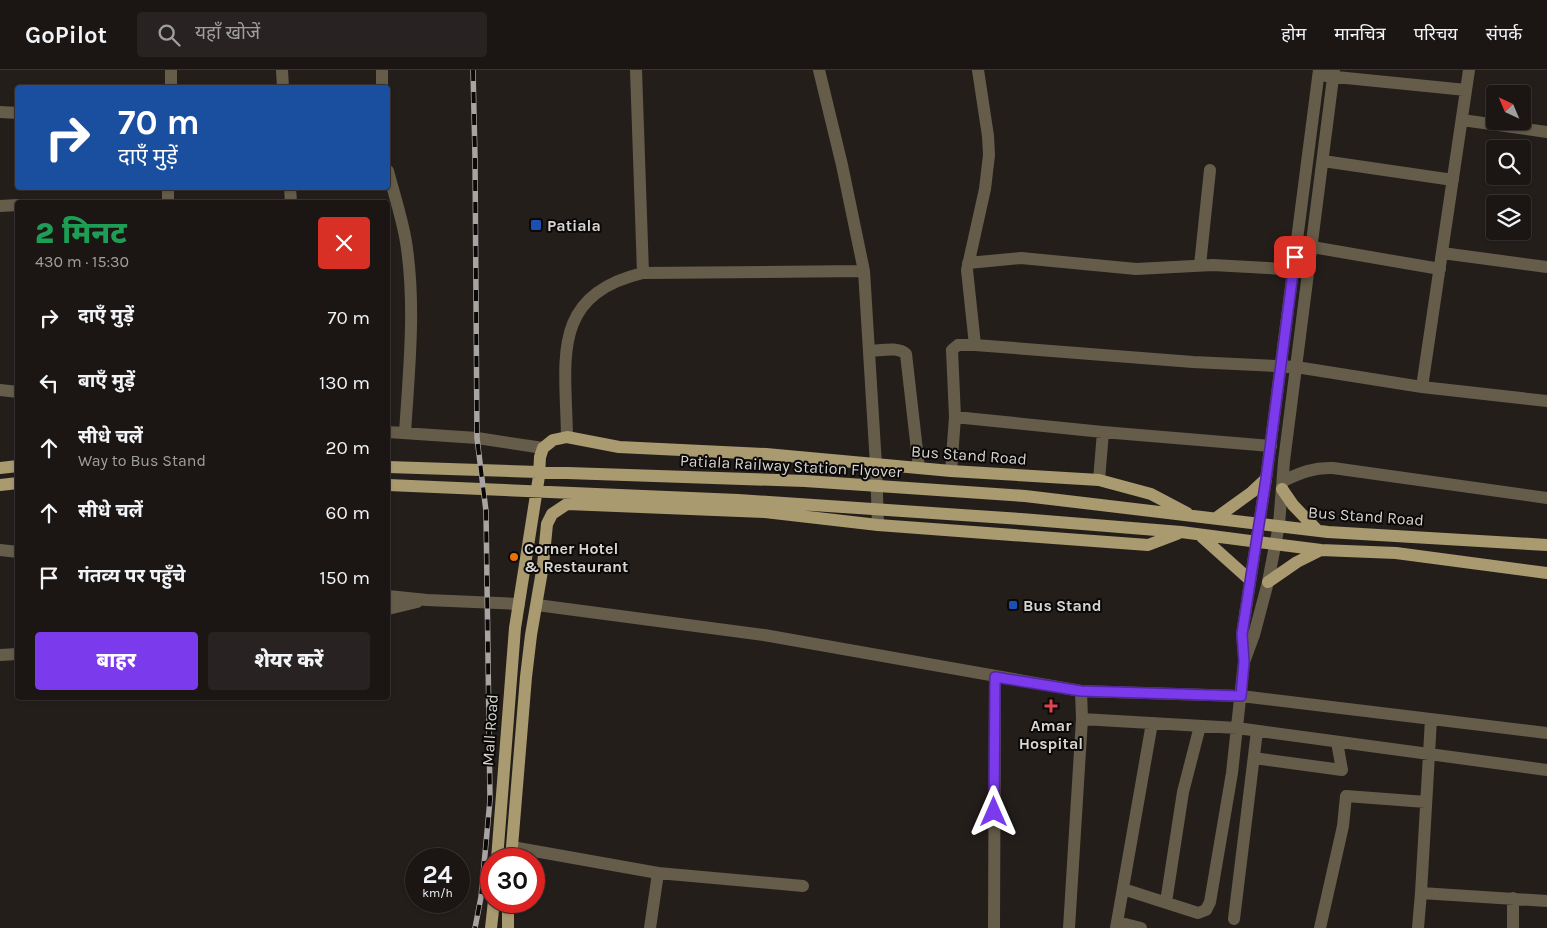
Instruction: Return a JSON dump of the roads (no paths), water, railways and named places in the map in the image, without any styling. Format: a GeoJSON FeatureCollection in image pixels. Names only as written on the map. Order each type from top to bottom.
{"type":"FeatureCollection","features":[{"type":"Feature","properties":{"kind":"main road"},"geometry":{"type":"LineString","coordinates":[[519,604],[540,457],[543,448],[553,440],[567,437]]}},
{"type":"Feature","properties":{"kind":"main road","name":"Bus Stand Road"},"geometry":{"type":"LineString","coordinates":[[567,437],[619,447],[766,454],[951,471],[1099,480],[1151,494],[1191,515],[1316,530],[1547,544]]}},
{"type":"Feature","properties":{"kind":"main road"},"geometry":{"type":"LineString","coordinates":[[0,468],[15,466]]}},
{"type":"Feature","properties":{"kind":"main road","name":"Patiala Railway Station Flyover"},"geometry":{"type":"LineString","coordinates":[[390,467],[805,480],[1025,496],[1191,515]]}},
{"type":"Feature","properties":{"kind":"main road"},"geometry":{"type":"LineString","coordinates":[[1216,518],[1252,492],[1266,479]]}},
{"type":"Feature","properties":{"kind":"main road"},"geometry":{"type":"LineString","coordinates":[[0,485],[15,483]]}},
{"type":"Feature","properties":{"kind":"main road"},"geometry":{"type":"LineString","coordinates":[[390,485],[738,500],[1021,519],[1150,531],[1181,532],[1321,550],[1396,553],[1547,573]]}},
{"type":"Feature","properties":{"kind":"main road"},"geometry":{"type":"LineString","coordinates":[[1282,485],[1293,505],[1316,530]]}},
{"type":"Feature","properties":{"kind":"main road"},"geometry":{"type":"LineString","coordinates":[[537,605],[547,524],[552,514],[567,504],[765,512],[878,525],[1148,545],[1181,532]]}},
{"type":"Feature","properties":{"kind":"main road"},"geometry":{"type":"LineString","coordinates":[[1201,536],[1250,580]]}},
{"type":"Feature","properties":{"kind":"main road"},"geometry":{"type":"LineString","coordinates":[[1268,582],[1297,562],[1321,550]]}},
{"type":"Feature","properties":{"kind":"main road","name":"Mall Road"},"geometry":{"type":"LineString","coordinates":[[498,848],[510,680],[519,604]]}},
{"type":"Feature","properties":{"kind":"main road","name":"Mall Road"},"geometry":{"type":"LineString","coordinates":[[511,848],[531,635],[537,605]]}},
{"type":"Feature","properties":{"kind":"main road"},"geometry":{"type":"LineString","coordinates":[[491,928],[493,913]]}},
{"type":"Feature","properties":{"kind":"main road"},"geometry":{"type":"LineString","coordinates":[[508,913],[508,928]]}},
{"type":"Feature","properties":{"kind":"street"},"geometry":{"type":"LineString","coordinates":[[170,85],[171,70]]}},
{"type":"Feature","properties":{"kind":"street"},"geometry":{"type":"LineString","coordinates":[[282,70],[283,85]]}},
{"type":"Feature","properties":{"kind":"street"},"geometry":{"type":"LineString","coordinates":[[382,70],[382,85]]}},
{"type":"Feature","properties":{"kind":"street"},"geometry":{"type":"LineString","coordinates":[[636,70],[643,273]]}},
{"type":"Feature","properties":{"kind":"street"},"geometry":{"type":"LineString","coordinates":[[819,70],[842,164],[864,271],[878,525]]}},
{"type":"Feature","properties":{"kind":"street"},"geometry":{"type":"LineString","coordinates":[[975,344],[967,279],[968,263],[984,189],[989,155],[978,70]]}},
{"type":"Feature","properties":{"kind":"street"},"geometry":{"type":"LineString","coordinates":[[1422,387],[1469,70]]}},
{"type":"Feature","properties":{"kind":"street"},"geometry":{"type":"LineString","coordinates":[[1123,889],[1198,913],[1206,910],[1210,902],[1237,728],[1244,662],[1242,634],[1266,479],[1319,73],[1466,90]]}},
{"type":"Feature","properties":{"kind":"street"},"geometry":{"type":"LineString","coordinates":[[1244,662],[1254,635],[1268,582],[1279,525],[1296,367],[1333,74]]}},
{"type":"Feature","properties":{"kind":"street"},"geometry":{"type":"LineString","coordinates":[[0,112],[15,113]]}},
{"type":"Feature","properties":{"kind":"street"},"geometry":{"type":"LineString","coordinates":[[1462,120],[1547,132]]}},
{"type":"Feature","properties":{"kind":"street"},"geometry":{"type":"LineString","coordinates":[[1323,161],[1453,180]]}},
{"type":"Feature","properties":{"kind":"street"},"geometry":{"type":"LineString","coordinates":[[1200,265],[1210,170]]}},
{"type":"Feature","properties":{"kind":"street"},"geometry":{"type":"LineString","coordinates":[[390,179],[406,240],[412,306],[405,433]]}},
{"type":"Feature","properties":{"kind":"street"},"geometry":{"type":"LineString","coordinates":[[0,206],[15,205]]}},
{"type":"Feature","properties":{"kind":"street"},"geometry":{"type":"LineString","coordinates":[[1312,247],[1440,269]]}},
{"type":"Feature","properties":{"kind":"street"},"geometry":{"type":"LineString","coordinates":[[1442,254],[1547,267]]}},
{"type":"Feature","properties":{"kind":"street"},"geometry":{"type":"LineString","coordinates":[[968,263],[1021,258],[1136,269],[1200,265],[1293,268],[1309,271]]}},
{"type":"Feature","properties":{"kind":"street"},"geometry":{"type":"LineString","coordinates":[[567,437],[566,347],[570,326],[582,306],[597,292],[621,278],[643,273],[864,271]]}},
{"type":"Feature","properties":{"kind":"street"},"geometry":{"type":"LineString","coordinates":[[951,471],[955,417],[953,348],[958,345],[975,344],[1296,367],[1422,387],[1547,401]]}},
{"type":"Feature","properties":{"kind":"street"},"geometry":{"type":"LineString","coordinates":[[869,351],[895,350],[906,354],[919,468]]}},
{"type":"Feature","properties":{"kind":"street"},"geometry":{"type":"LineString","coordinates":[[0,390],[15,392]]}},
{"type":"Feature","properties":{"kind":"street"},"geometry":{"type":"LineString","coordinates":[[955,417],[1270,446]]}},
{"type":"Feature","properties":{"kind":"street"},"geometry":{"type":"LineString","coordinates":[[390,432],[477,438],[543,448]]}},
{"type":"Feature","properties":{"kind":"street"},"geometry":{"type":"LineString","coordinates":[[1099,480],[1103,432]]}},
{"type":"Feature","properties":{"kind":"street"},"geometry":{"type":"LineString","coordinates":[[1282,485],[1313,469],[1333,468],[1547,498]]}},
{"type":"Feature","properties":{"kind":"street"},"geometry":{"type":"LineString","coordinates":[[0,550],[15,552]]}},
{"type":"Feature","properties":{"kind":"street"},"geometry":{"type":"LineString","coordinates":[[390,596],[427,600],[519,604]]}},
{"type":"Feature","properties":{"kind":"street"},"geometry":{"type":"LineString","coordinates":[[390,609],[427,600]]}},
{"type":"Feature","properties":{"kind":"street"},"geometry":{"type":"LineString","coordinates":[[537,605],[764,635],[1081,691],[1241,696],[1547,733]]}},
{"type":"Feature","properties":{"kind":"street"},"geometry":{"type":"LineString","coordinates":[[0,656],[15,654]]}},
{"type":"Feature","properties":{"kind":"street"},"geometry":{"type":"LineString","coordinates":[[994,928],[995,677]]}},
{"type":"Feature","properties":{"kind":"street"},"geometry":{"type":"LineString","coordinates":[[1069,928],[1082,719],[1081,691]]}},
{"type":"Feature","properties":{"kind":"street"},"geometry":{"type":"LineString","coordinates":[[1082,719],[1237,728],[1547,770]]}},
{"type":"Feature","properties":{"kind":"street"},"geometry":{"type":"LineString","coordinates":[[1418,928],[1431,719]]}},
{"type":"Feature","properties":{"kind":"street"},"geometry":{"type":"LineString","coordinates":[[1141,928],[1116,925],[1152,723]]}},
{"type":"Feature","properties":{"kind":"street"},"geometry":{"type":"LineString","coordinates":[[1166,902],[1182,799],[1200,726]]}},
{"type":"Feature","properties":{"kind":"street"},"geometry":{"type":"LineString","coordinates":[[1234,919],[1258,731]]}},
{"type":"Feature","properties":{"kind":"street"},"geometry":{"type":"LineString","coordinates":[[1254,758],[1342,770],[1337,742]]}},
{"type":"Feature","properties":{"kind":"street"},"geometry":{"type":"LineString","coordinates":[[1320,928],[1344,826],[1346,796],[1426,802]]}},
{"type":"Feature","properties":{"kind":"street"},"geometry":{"type":"LineString","coordinates":[[545,858],[658,873],[803,886]]}},
{"type":"Feature","properties":{"kind":"street"},"geometry":{"type":"LineString","coordinates":[[650,928],[658,873]]}},
{"type":"Feature","properties":{"kind":"street"},"geometry":{"type":"LineString","coordinates":[[1421,893],[1547,901]]}},
{"type":"Feature","properties":{"kind":"street"},"geometry":{"type":"LineString","coordinates":[[1513,898],[1513,928]]}},
{"type":"Feature","properties":{"kind":"railway"},"geometry":{"type":"LineString","coordinates":[[473,70],[477,438],[486,511],[490,800],[481,897],[475,928]]}},
{"type":"Feature","properties":{"kind":"place","name":"Patiala"},"geometry":{"type":"Point","coordinates":[536,225]}},
{"type":"Feature","properties":{"kind":"place","name":"Corner Hotel & Restaurant"},"geometry":{"type":"Point","coordinates":[514,557]}},
{"type":"Feature","properties":{"kind":"place","name":"Bus Stand"},"geometry":{"type":"Point","coordinates":[1013,605]}},
{"type":"Feature","properties":{"kind":"place","name":"Amar Hospital"},"geometry":{"type":"Point","coordinates":[1051,706]}}]}
